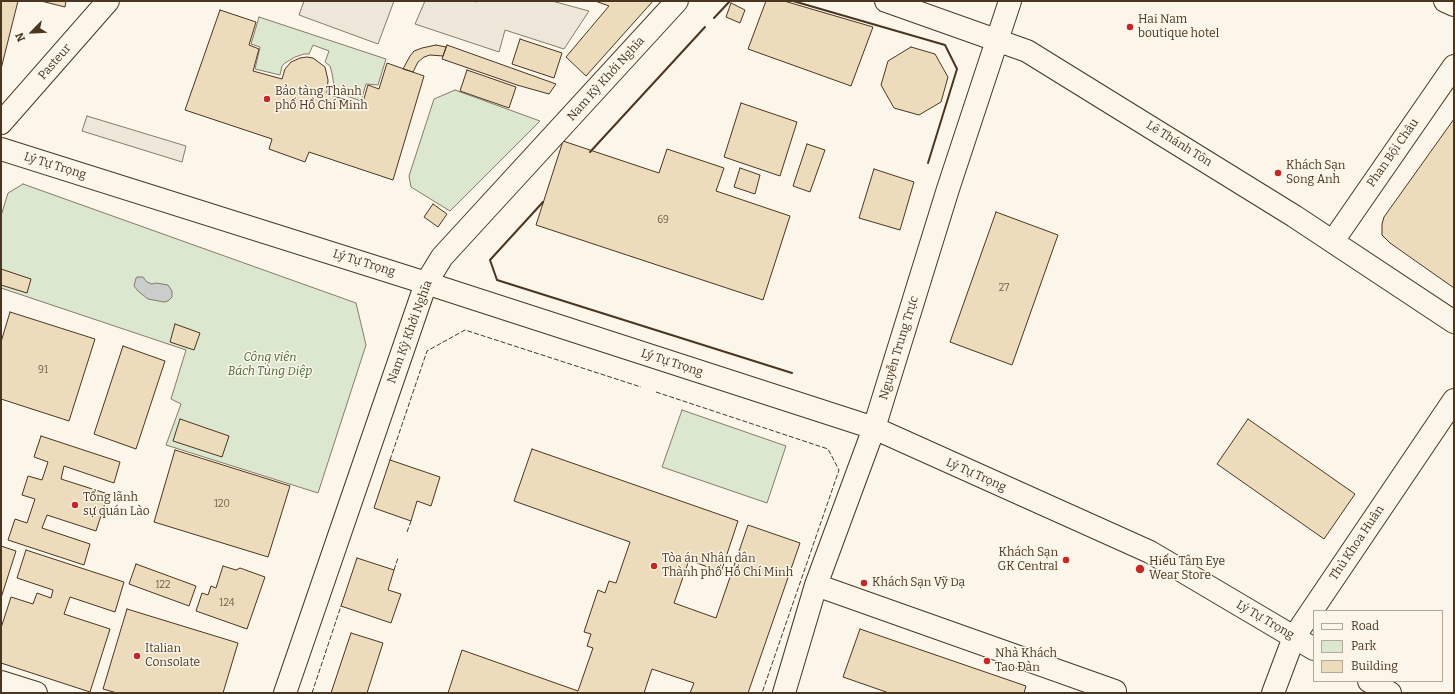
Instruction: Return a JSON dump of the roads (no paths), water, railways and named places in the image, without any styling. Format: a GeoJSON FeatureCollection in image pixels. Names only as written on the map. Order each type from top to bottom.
{"type":"FeatureCollection","features":[{"type":"Feature","properties":{"kind":"street","name":"Pasteur"},"geometry":{"type":"LineString","coordinates":[[1,122],[108,1]]}},
{"type":"Feature","properties":{"kind":"street","name":"Nam Kỳ Khởi Nghĩa"},"geometry":{"type":"LineString","coordinates":[[285,693],[426,283],[442,258],[677,1]]}},
{"type":"Feature","properties":{"kind":"street","name":"Lê Thánh Tôn"},"geometry":{"type":"LineString","coordinates":[[886,1],[1028,51],[1333,241],[1454,322]]}},
{"type":"Feature","properties":{"kind":"street","name":"Nguyễn Trung Trực"},"geometry":{"type":"LineString","coordinates":[[784,693],[816,585],[874,428],[948,189],[1010,1]]}},
{"type":"Feature","properties":{"kind":"street"},"geometry":{"type":"LineString","coordinates":[[1445,1],[1454,5]]}},
{"type":"Feature","properties":{"kind":"street","name":"Phan Bội Châu"},"geometry":{"type":"LineString","coordinates":[[1333,241],[1454,66]]}},
{"type":"Feature","properties":{"kind":"street","name":"Lý Tự Trọng"},"geometry":{"type":"LineString","coordinates":[[1,149],[426,283],[874,428],[1150,552],[1313,648]]}},
{"type":"Feature","properties":{"kind":"street","name":"Thủ Khoa Huân"},"geometry":{"type":"LineString","coordinates":[[1273,693],[1294,637],[1454,400]]}},
{"type":"Feature","properties":{"kind":"street"},"geometry":{"type":"LineString","coordinates":[[816,585],[1115,691]]}},
{"type":"Feature","properties":{"kind":"street"},"geometry":{"type":"LineString","coordinates":[[1,682],[36,693]]}},
{"type":"Feature","properties":{"kind":"street"},"geometry":{"type":"LineString","coordinates":[[1371,682],[1390,693]]}},
{"type":"Feature","properties":{"kind":"place","name":"Hai Nam boutique hotel"},"geometry":{"type":"Point","coordinates":[1130,27]}},
{"type":"Feature","properties":{"kind":"place","name":"Bảo tàng Thành phố Hồ Chí Minh"},"geometry":{"type":"Point","coordinates":[267,99]}},
{"type":"Feature","properties":{"kind":"place","name":"Khách Sạn Song Anh"},"geometry":{"type":"Point","coordinates":[1278,173]}},
{"type":"Feature","properties":{"kind":"place","name":"Tổng lãnh sự quán Lào"},"geometry":{"type":"Point","coordinates":[75,505]}},
{"type":"Feature","properties":{"kind":"place","name":"Khách Sạn GK Central"},"geometry":{"type":"Point","coordinates":[1066,560]}},
{"type":"Feature","properties":{"kind":"place","name":"Tòa án Nhân dân Thành phố Hồ Chí Minh"},"geometry":{"type":"Point","coordinates":[654,566]}},
{"type":"Feature","properties":{"kind":"place","name":"Hiếu Tâm Eye Wear Store"},"geometry":{"type":"Point","coordinates":[1140,569]}},
{"type":"Feature","properties":{"kind":"place","name":"Khách Sạn Vỹ Dạ"},"geometry":{"type":"Point","coordinates":[864,583]}},
{"type":"Feature","properties":{"kind":"place","name":"Italian Consolate"},"geometry":{"type":"Point","coordinates":[137,656]}},
{"type":"Feature","properties":{"kind":"place","name":"Nhà Khách Tao Đàn"},"geometry":{"type":"Point","coordinates":[987,661]}},
{"type":"Feature","properties":{"kind":"park label","name":"Công viên Bách Tùng Diệp"},"geometry":{"type":"Point","coordinates":[270,365]}}]}
